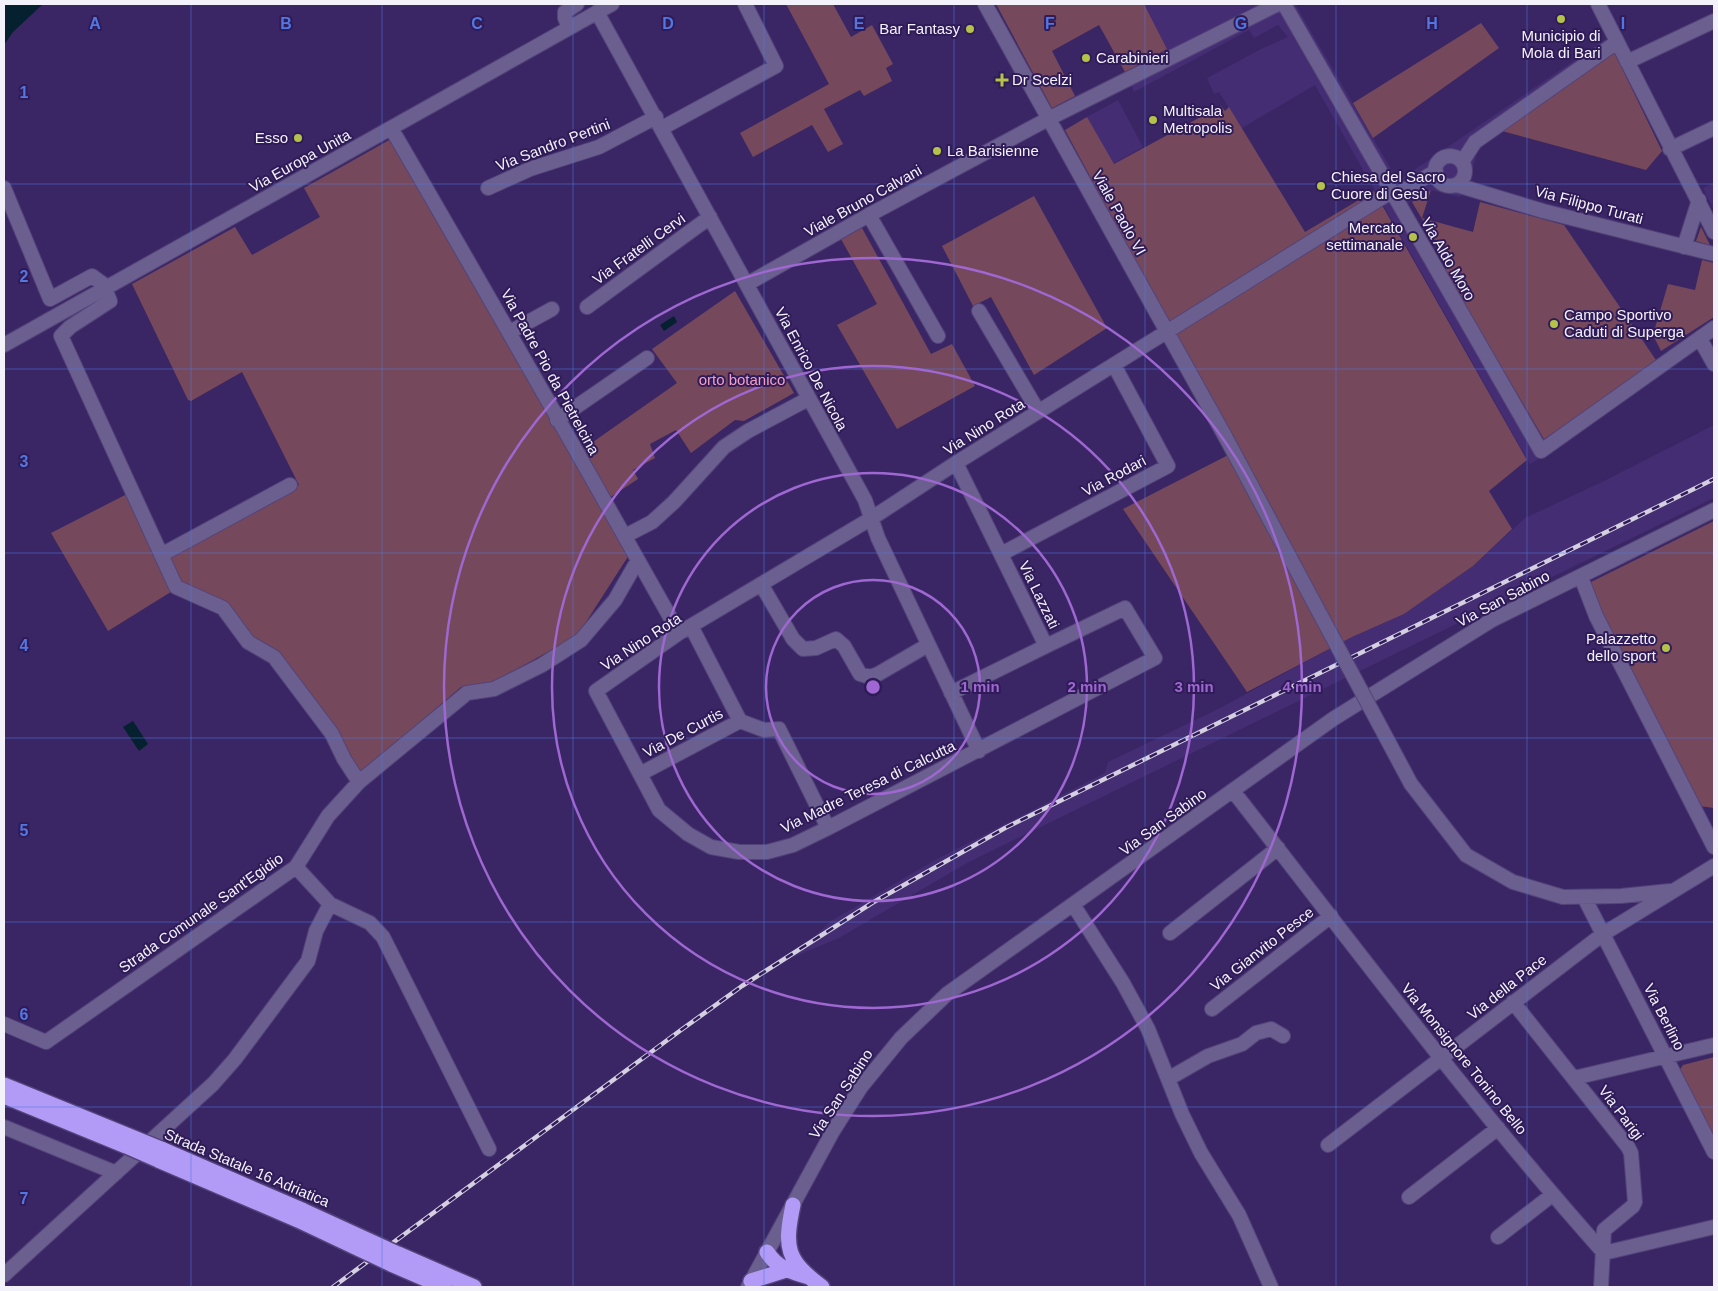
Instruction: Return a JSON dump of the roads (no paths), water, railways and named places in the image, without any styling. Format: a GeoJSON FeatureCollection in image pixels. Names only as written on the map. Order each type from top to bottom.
{"type":"FeatureCollection","features":[{"type":"Feature","properties":{"kind":"highway","name":"Strada Statale 16 Adriatica"},"geometry":{"type":"LineString","coordinates":[[4,1085],[301,1216],[394,1259],[444,1287]]}},
{"type":"Feature","properties":{"kind":"highway","name":"Strada Statale 16 Adriatica"},"geometry":{"type":"LineString","coordinates":[[4,1096],[128,1141]]}},
{"type":"Feature","properties":{"kind":"highway"},"geometry":{"type":"LineString","coordinates":[[793,1205],[787,1241],[790,1255],[809,1277],[822,1287]]}},
{"type":"Feature","properties":{"kind":"highway"},"geometry":{"type":"LineString","coordinates":[[767,1252],[780,1252],[790,1255]]}},
{"type":"Feature","properties":{"kind":"highway"},"geometry":{"type":"LineString","coordinates":[[767,1252],[773,1261],[786,1270],[809,1277]]}},
{"type":"Feature","properties":{"kind":"highway"},"geometry":{"type":"LineString","coordinates":[[394,1259],[416,1283],[425,1287]]}},
{"type":"Feature","properties":{"kind":"highway","name":"Strada Statale 16 Adriatica"},"geometry":{"type":"LineString","coordinates":[[394,1259],[474,1287]]}},
{"type":"Feature","properties":{"kind":"highway"},"geometry":{"type":"LineString","coordinates":[[749,1284],[786,1270]]}},
{"type":"Feature","properties":{"kind":"street"},"geometry":{"type":"LineString","coordinates":[[570,28],[564,18],[565,12],[576,4]]}},
{"type":"Feature","properties":{"kind":"street","name":"Via Europa Unita"},"geometry":{"type":"LineString","coordinates":[[4,345],[612,4]]}},
{"type":"Feature","properties":{"kind":"street","name":"Via Sandro Pertini"},"geometry":{"type":"LineString","coordinates":[[488,188],[530,170],[599,147],[659,122],[776,66],[745,4]]}},
{"type":"Feature","properties":{"kind":"street","name":"Viale Paolo VI"},"geometry":{"type":"LineString","coordinates":[[986,4],[1226,438],[1411,784],[1466,855],[1513,882],[1563,898],[1621,896],[1677,890]]}},
{"type":"Feature","properties":{"kind":"street","name":"Viale Bruno Calvani"},"geometry":{"type":"LineString","coordinates":[[747,284],[869,215],[1048,119],[1278,4]]}},
{"type":"Feature","properties":{"kind":"street","name":"Via Aldo Moro"},"geometry":{"type":"LineString","coordinates":[[1284,4],[1541,451],[1700,339]]}},
{"type":"Feature","properties":{"kind":"street"},"geometry":{"type":"LineString","coordinates":[[1598,4],[1670,149],[1699,200],[1714,232]]}},
{"type":"Feature","properties":{"kind":"street","name":"Via Enrico De Nicola"},"geometry":{"type":"LineString","coordinates":[[597,12],[865,500],[878,538],[979,751]]}},
{"type":"Feature","properties":{"kind":"street"},"geometry":{"type":"LineString","coordinates":[[1626,62],[1714,22]]}},
{"type":"Feature","properties":{"kind":"street"},"geometry":{"type":"LineString","coordinates":[[1462,162],[1476,142],[1616,42]]}},
{"type":"Feature","properties":{"kind":"street","name":"Via Padre Pio da Pietrelcina"},"geometry":{"type":"LineString","coordinates":[[391,128],[510,332],[557,420],[638,560],[686,630],[740,721]]}},
{"type":"Feature","properties":{"kind":"street"},"geometry":{"type":"LineString","coordinates":[[1670,149],[1714,128]]}},
{"type":"Feature","properties":{"kind":"street"},"geometry":{"type":"LineString","coordinates":[[1447,157],[1457,158],[1462,162],[1465,173],[1457,185],[1442,184],[1436,173],[1439,162],[1447,157]]}},
{"type":"Feature","properties":{"kind":"street","name":"Via Nino Rota"},"geometry":{"type":"LineString","coordinates":[[596,691],[686,630],[872,518],[956,463],[1166,332],[1436,173]]}},
{"type":"Feature","properties":{"kind":"street","name":"Via Filippo Turati"},"geometry":{"type":"LineString","coordinates":[[1457,185],[1543,210],[1714,254]]}},
{"type":"Feature","properties":{"kind":"street"},"geometry":{"type":"LineString","coordinates":[[4,188],[50,298],[92,276],[105,289],[110,301],[70,327],[61,336],[176,586],[223,608],[248,642],[274,658],[332,734],[344,759],[359,782]]}},
{"type":"Feature","properties":{"kind":"street"},"geometry":{"type":"LineString","coordinates":[[1684,247],[1699,200]]}},
{"type":"Feature","properties":{"kind":"street"},"geometry":{"type":"LineString","coordinates":[[869,215],[938,336]]}},
{"type":"Feature","properties":{"kind":"street","name":"Via Fratelli Cervi"},"geometry":{"type":"LineString","coordinates":[[588,307],[710,217]]}},
{"type":"Feature","properties":{"kind":"street"},"geometry":{"type":"LineString","coordinates":[[510,332],[552,309]]}},
{"type":"Feature","properties":{"kind":"street"},"geometry":{"type":"LineString","coordinates":[[979,311],[1038,412]]}},
{"type":"Feature","properties":{"kind":"street"},"geometry":{"type":"LineString","coordinates":[[1714,328],[1700,339],[1714,364]]}},
{"type":"Feature","properties":{"kind":"street"},"geometry":{"type":"LineString","coordinates":[[557,420],[648,358]]}},
{"type":"Feature","properties":{"kind":"street","name":"Via Rodari"},"geometry":{"type":"LineString","coordinates":[[1001,554],[1168,466],[1114,365]]}},
{"type":"Feature","properties":{"kind":"street"},"geometry":{"type":"LineString","coordinates":[[625,536],[652,522],[674,502],[724,447],[748,431],[808,399]]}},
{"type":"Feature","properties":{"kind":"street","name":"Via Lazzati"},"geometry":{"type":"LineString","coordinates":[[951,693],[1046,646],[956,463]]}},
{"type":"Feature","properties":{"kind":"street"},"geometry":{"type":"LineString","coordinates":[[162,555],[290,485]]}},
{"type":"Feature","properties":{"kind":"street","name":"Via San Sabino"},"geometry":{"type":"LineString","coordinates":[[749,1284],[833,1131],[861,1087],[900,1038],[947,994],[1074,906],[1333,719],[1379,689],[1492,620],[1714,510]]}},
{"type":"Feature","properties":{"kind":"street","name":"Strada Comunale Sant'Egidio"},"geometry":{"type":"LineString","coordinates":[[4,1024],[46,1042],[296,867],[328,816],[359,782],[467,693],[494,689],[542,664],[581,640],[615,600],[638,560]]}},
{"type":"Feature","properties":{"kind":"street"},"geometry":{"type":"LineString","coordinates":[[1581,577],[1596,616],[1714,846]]}},
{"type":"Feature","properties":{"kind":"street"},"geometry":{"type":"LineString","coordinates":[[761,584],[793,639],[803,649],[816,648],[836,639],[844,646],[860,674],[870,677],[878,674],[928,645]]}},
{"type":"Feature","properties":{"kind":"street","name":"Via Madre Teresa di Calcutta"},"geometry":{"type":"LineString","coordinates":[[596,691],[659,810],[688,834],[712,847],[739,852],[767,852],[793,845],[828,828],[1156,658],[1125,608],[1046,646]]}},
{"type":"Feature","properties":{"kind":"street"},"geometry":{"type":"LineString","coordinates":[[740,721],[764,730],[780,729],[828,828]]}},
{"type":"Feature","properties":{"kind":"street","name":"Via De Curtis"},"geometry":{"type":"LineString","coordinates":[[640,774],[740,721]]}},
{"type":"Feature","properties":{"kind":"street","name":"Via Monsignore Tonino Bello"},"geometry":{"type":"LineString","coordinates":[[1233,791],[1441,1058],[1552,1195],[1604,1253]]}},
{"type":"Feature","properties":{"kind":"street"},"geometry":{"type":"LineString","coordinates":[[1170,933],[1278,848]]}},
{"type":"Feature","properties":{"kind":"street","name":"Via della Pace"},"geometry":{"type":"LineString","coordinates":[[1328,1145],[1604,934],[1714,866]]}},
{"type":"Feature","properties":{"kind":"street"},"geometry":{"type":"LineString","coordinates":[[296,867],[330,904],[370,923],[383,937],[489,1149]]}},
{"type":"Feature","properties":{"kind":"street","name":"Via Berlino"},"geometry":{"type":"LineString","coordinates":[[1584,897],[1714,1152]]}},
{"type":"Feature","properties":{"kind":"street"},"geometry":{"type":"LineString","coordinates":[[4,1275],[213,1084],[242,1052],[308,961],[316,931],[330,904]]}},
{"type":"Feature","properties":{"kind":"street"},"geometry":{"type":"LineString","coordinates":[[1074,906],[1123,983],[1148,1029],[1201,1152],[1239,1215],[1271,1287]]}},
{"type":"Feature","properties":{"kind":"street","name":"Via Gianvito Pesce"},"geometry":{"type":"LineString","coordinates":[[1212,1009],[1331,916]]}},
{"type":"Feature","properties":{"kind":"street","name":"Via Parigi"},"geometry":{"type":"LineString","coordinates":[[1513,1002],[1632,1153],[1633,1206],[1604,1230],[1604,1253]]}},
{"type":"Feature","properties":{"kind":"street"},"geometry":{"type":"LineString","coordinates":[[1168,1079],[1208,1056],[1242,1044],[1256,1033],[1271,1029],[1283,1036]]}},
{"type":"Feature","properties":{"kind":"street"},"geometry":{"type":"LineString","coordinates":[[1574,1078],[1714,1045]]}},
{"type":"Feature","properties":{"kind":"street"},"geometry":{"type":"LineString","coordinates":[[4,1127],[116,1173]]}},
{"type":"Feature","properties":{"kind":"street"},"geometry":{"type":"LineString","coordinates":[[1409,1197],[1498,1128]]}},
{"type":"Feature","properties":{"kind":"street"},"geometry":{"type":"LineString","coordinates":[[1498,1237],[1552,1195]]}},
{"type":"Feature","properties":{"kind":"street"},"geometry":{"type":"LineString","coordinates":[[1601,1287],[1604,1253],[1714,1227]]}},
{"type":"Feature","properties":{"kind":"water"},"geometry":{"type":"Polygon","coordinates":[[[4,4],[43,4],[13,32],[4,45],[4,4]]]}},
{"type":"Feature","properties":{"kind":"water"},"geometry":{"type":"Polygon","coordinates":[[[674,316],[677,322],[664,331],[660,325],[674,316]]]}},
{"type":"Feature","properties":{"kind":"water"},"geometry":{"type":"Polygon","coordinates":[[[133,721],[148,744],[139,751],[123,727],[133,721]]]}},
{"type":"Feature","properties":{"kind":"railway"},"geometry":{"type":"LineString","coordinates":[[333,1287],[742,986],[872,903],[1005,828],[1714,479]]}},
{"type":"Feature","properties":{"kind":"place","name":"Municipio di Mola di Bari"},"geometry":{"type":"Point","coordinates":[1561,19]}},
{"type":"Feature","properties":{"kind":"place","name":"Bar Fantasy"},"geometry":{"type":"Point","coordinates":[970,29]}},
{"type":"Feature","properties":{"kind":"place","name":"Carabinieri"},"geometry":{"type":"Point","coordinates":[1086,58]}},
{"type":"Feature","properties":{"kind":"place","name":"Dr Scelzi"},"geometry":{"type":"Point","coordinates":[1002,80]}},
{"type":"Feature","properties":{"kind":"place","name":"Multisala Metropolis"},"geometry":{"type":"Point","coordinates":[1153,120]}},
{"type":"Feature","properties":{"kind":"place","name":"Esso"},"geometry":{"type":"Point","coordinates":[298,138]}},
{"type":"Feature","properties":{"kind":"place","name":"La Barisienne"},"geometry":{"type":"Point","coordinates":[937,151]}},
{"type":"Feature","properties":{"kind":"place","name":"Chiesa del Sacro Cuore di Gesù"},"geometry":{"type":"Point","coordinates":[1321,186]}},
{"type":"Feature","properties":{"kind":"place","name":"Mercato settimanale"},"geometry":{"type":"Point","coordinates":[1413,237]}},
{"type":"Feature","properties":{"kind":"place","name":"Campo Sportivo Caduti di Superga"},"geometry":{"type":"Point","coordinates":[1554,324]}},
{"type":"Feature","properties":{"kind":"place","name":"Palazzetto dello sport"},"geometry":{"type":"Point","coordinates":[1666,648]}},
{"type":"Feature","properties":{"kind":"park label","name":"orto botanico"},"geometry":{"type":"Point","coordinates":[742,380]}}]}
